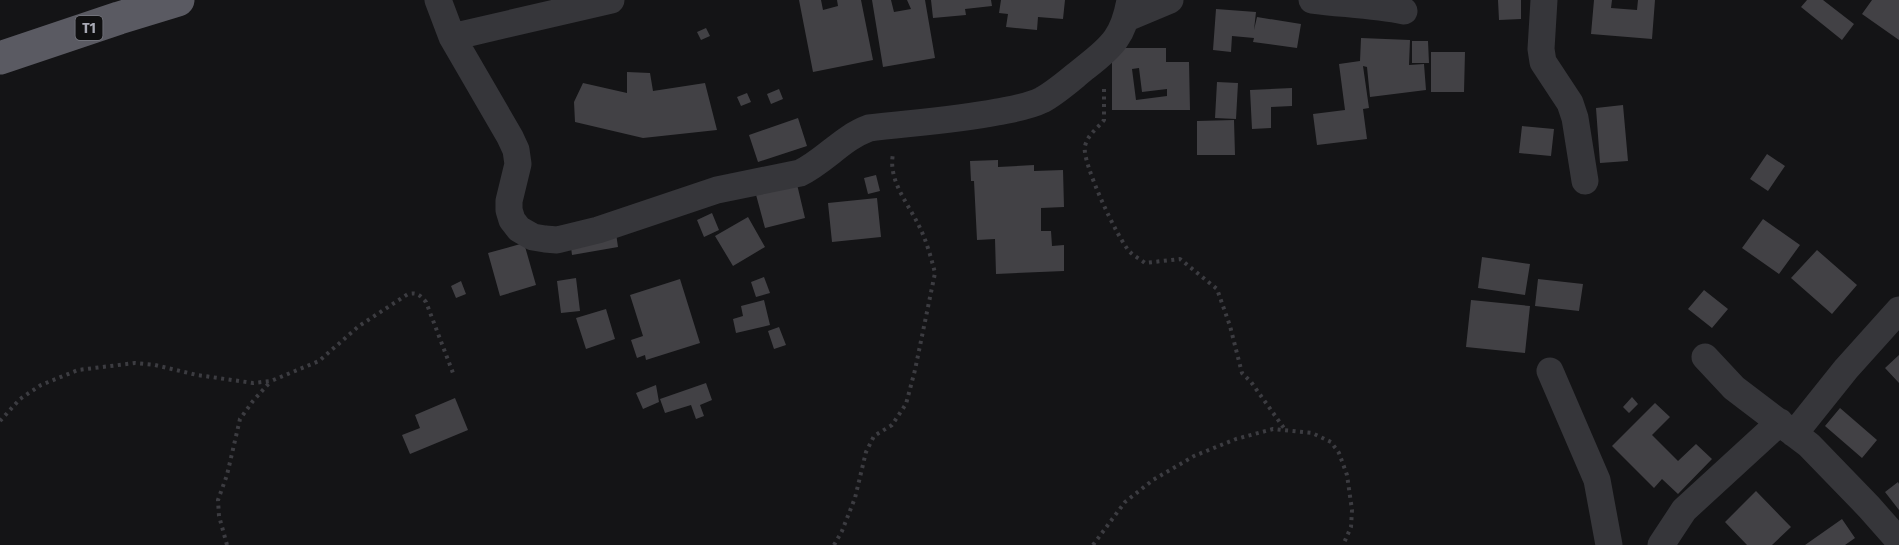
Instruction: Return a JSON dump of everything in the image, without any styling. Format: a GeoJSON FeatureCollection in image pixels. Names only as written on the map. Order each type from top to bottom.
{"type":"FeatureCollection","features":[{"type":"Feature","properties":{"kind":"highway","name":"T1"},"geometry":{"type":"LineString","coordinates":[[0,58],[178,0]]}},
{"type":"Feature","properties":{"kind":"street"},"geometry":{"type":"LineString","coordinates":[[438,0],[452,37],[516,150],[518,164],[509,201],[512,220],[519,229],[533,237],[557,240],[598,230],[717,190],[800,173],[811,168],[854,134],[869,128],[971,117],[1028,106],[1044,99],[1101,55],[1119,36],[1128,9],[1170,0]]}},
{"type":"Feature","properties":{"kind":"street"},"geometry":{"type":"LineString","coordinates":[[452,37],[611,0]]}},
{"type":"Feature","properties":{"kind":"street"},"geometry":{"type":"LineString","coordinates":[[1312,0],[1381,6],[1404,11]]}},
{"type":"Feature","properties":{"kind":"street"},"geometry":{"type":"LineString","coordinates":[[1544,0],[1541,48],[1543,62],[1570,103],[1575,118],[1586,181]]}},
{"type":"Feature","properties":{"kind":"street"},"geometry":{"type":"LineString","coordinates":[[1661,545],[1684,510],[1787,428],[1846,369],[1899,310]]}},
{"type":"Feature","properties":{"kind":"street"},"geometry":{"type":"LineString","coordinates":[[1705,357],[1734,388],[1809,445],[1899,541]]}},
{"type":"Feature","properties":{"kind":"street"},"geometry":{"type":"LineString","coordinates":[[1550,371],[1597,480],[1609,545]]}},
{"type":"Feature","properties":{"kind":"path"},"geometry":{"type":"LineString","coordinates":[[1101,55],[1105,115],[1084,148],[1088,167],[1113,225],[1129,251],[1145,262],[1180,258],[1217,289],[1230,326],[1238,364],[1286,431]]}},
{"type":"Feature","properties":{"kind":"path"},"geometry":{"type":"LineString","coordinates":[[834,545],[855,498],[866,452],[874,436],[892,425],[906,404],[934,273],[932,260],[919,226],[893,176],[892,157],[902,124]]}},
{"type":"Feature","properties":{"kind":"path"},"geometry":{"type":"LineString","coordinates":[[0,421],[20,399],[41,385],[78,370],[135,363],[253,383],[272,381],[320,361],[360,326],[413,293],[420,295],[426,302],[453,373]]}},
{"type":"Feature","properties":{"kind":"path"},"geometry":{"type":"LineString","coordinates":[[227,545],[219,516],[218,500],[227,476],[240,419],[272,381]]}},
{"type":"Feature","properties":{"kind":"path"},"geometry":{"type":"LineString","coordinates":[[1094,545],[1125,502],[1154,480],[1194,456],[1236,439],[1272,429],[1311,433],[1331,442],[1339,453],[1347,475],[1352,510],[1351,527],[1343,545]]}},
{"type":"Feature","properties":{"kind":"building"},"geometry":{"type":"Polygon","coordinates":[[[799,0],[821,0],[823,10],[838,6],[837,0],[861,0],[873,60],[813,72],[799,0]]]}},
{"type":"Feature","properties":{"kind":"building"},"geometry":{"type":"Polygon","coordinates":[[[872,0],[891,0],[894,12],[911,9],[907,0],[925,0],[935,58],[883,67],[872,0]]]}},
{"type":"Feature","properties":{"kind":"building"},"geometry":{"type":"Polygon","coordinates":[[[931,0],[991,0],[992,6],[965,9],[966,15],[933,18],[931,0]]]}},
{"type":"Feature","properties":{"kind":"building"},"geometry":{"type":"Polygon","coordinates":[[[1001,0],[1065,0],[1063,19],[1038,17],[1037,30],[1006,27],[1008,14],[999,13],[1001,0]]]}},
{"type":"Feature","properties":{"kind":"building"},"geometry":{"type":"Polygon","coordinates":[[[1498,0],[1521,0],[1521,19],[1499,20],[1498,0]]]}},
{"type":"Feature","properties":{"kind":"building"},"geometry":{"type":"Polygon","coordinates":[[[1594,0],[1612,0],[1611,8],[1637,10],[1638,0],[1655,0],[1652,39],[1591,34],[1594,0]]]}},
{"type":"Feature","properties":{"kind":"building"},"geometry":{"type":"Polygon","coordinates":[[[1807,0],[1823,0],[1854,24],[1842,40],[1801,7],[1807,0]]]}},
{"type":"Feature","properties":{"kind":"building"},"geometry":{"type":"Polygon","coordinates":[[[1872,0],[1899,0],[1899,40],[1862,14],[1872,0]]]}},
{"type":"Feature","properties":{"kind":"building"},"geometry":{"type":"Polygon","coordinates":[[[1216,9],[1256,12],[1254,30],[1257,17],[1301,24],[1297,48],[1253,42],[1254,38],[1232,36],[1231,52],[1213,50],[1216,9]]]}},
{"type":"Feature","properties":{"kind":"building"},"geometry":{"type":"Polygon","coordinates":[[[706,28],[710,36],[701,40],[697,32],[706,28]]]}},
{"type":"Feature","properties":{"kind":"building"},"geometry":{"type":"Polygon","coordinates":[[[1361,38],[1410,40],[1409,65],[1424,64],[1426,90],[1370,97],[1367,67],[1363,66],[1369,108],[1363,109],[1367,139],[1317,145],[1313,114],[1345,110],[1339,64],[1360,61],[1361,38]]]}},
{"type":"Feature","properties":{"kind":"building"},"geometry":{"type":"Polygon","coordinates":[[[1412,41],[1428,41],[1429,63],[1412,63],[1412,41]]]}},
{"type":"Feature","properties":{"kind":"building"},"geometry":{"type":"Polygon","coordinates":[[[1112,48],[1166,48],[1166,62],[1189,62],[1190,110],[1112,110],[1112,48]],[[1139,68],[1132,69],[1136,100],[1167,96],[1167,89],[1142,92],[1139,68]]]}},
{"type":"Feature","properties":{"kind":"building"},"geometry":{"type":"Polygon","coordinates":[[[1431,52],[1465,52],[1464,92],[1431,92],[1431,52]]]}},
{"type":"Feature","properties":{"kind":"building"},"geometry":{"type":"Polygon","coordinates":[[[627,72],[650,73],[653,91],[705,83],[717,130],[643,138],[575,122],[574,102],[583,83],[627,93],[627,72]]]}},
{"type":"Feature","properties":{"kind":"building"},"geometry":{"type":"Polygon","coordinates":[[[1217,82],[1238,83],[1236,119],[1215,118],[1217,82]]]}},
{"type":"Feature","properties":{"kind":"building"},"geometry":{"type":"Polygon","coordinates":[[[1292,88],[1292,106],[1271,107],[1271,128],[1252,129],[1250,90],[1292,88]]]}},
{"type":"Feature","properties":{"kind":"building"},"geometry":{"type":"Polygon","coordinates":[[[779,89],[783,99],[771,104],[767,94],[779,89]]]}},
{"type":"Feature","properties":{"kind":"building"},"geometry":{"type":"Polygon","coordinates":[[[747,93],[751,102],[741,106],[737,97],[747,93]]]}},
{"type":"Feature","properties":{"kind":"building"},"geometry":{"type":"Polygon","coordinates":[[[1623,105],[1628,161],[1600,163],[1596,108],[1623,105]]]}},
{"type":"Feature","properties":{"kind":"building"},"geometry":{"type":"Polygon","coordinates":[[[798,118],[807,146],[758,162],[749,135],[798,118]]]}},
{"type":"Feature","properties":{"kind":"building"},"geometry":{"type":"Polygon","coordinates":[[[1234,120],[1235,155],[1197,155],[1197,121],[1234,120]]]}},
{"type":"Feature","properties":{"kind":"building"},"geometry":{"type":"Polygon","coordinates":[[[1522,126],[1554,129],[1551,156],[1519,153],[1522,126]]]}},
{"type":"Feature","properties":{"kind":"building"},"geometry":{"type":"Polygon","coordinates":[[[1767,154],[1785,166],[1768,191],[1750,179],[1767,154]]]}},
{"type":"Feature","properties":{"kind":"building"},"geometry":{"type":"Polygon","coordinates":[[[998,160],[998,167],[1034,165],[1034,171],[1063,170],[1064,207],[1041,208],[1041,231],[1051,231],[1052,246],[1064,245],[1064,271],[996,274],[995,239],[977,240],[974,181],[971,181],[970,161],[998,160]]]}},
{"type":"Feature","properties":{"kind":"building"},"geometry":{"type":"Polygon","coordinates":[[[876,175],[880,191],[868,194],[864,178],[876,175]]]}},
{"type":"Feature","properties":{"kind":"building"},"geometry":{"type":"Polygon","coordinates":[[[796,180],[805,218],[765,228],[755,191],[796,180]]]}},
{"type":"Feature","properties":{"kind":"building"},"geometry":{"type":"Polygon","coordinates":[[[877,198],[881,237],[832,242],[828,203],[877,198]]]}},
{"type":"Feature","properties":{"kind":"building"},"geometry":{"type":"Polygon","coordinates":[[[712,213],[719,230],[704,237],[697,220],[712,213]]]}},
{"type":"Feature","properties":{"kind":"building"},"geometry":{"type":"Polygon","coordinates":[[[748,217],[765,247],[733,266],[715,236],[748,217]]]}},
{"type":"Feature","properties":{"kind":"building"},"geometry":{"type":"Polygon","coordinates":[[[1763,219],[1800,245],[1779,274],[1742,248],[1763,219]]]}},
{"type":"Feature","properties":{"kind":"building"},"geometry":{"type":"Polygon","coordinates":[[[616,233],[618,247],[572,255],[570,240],[616,233]]]}},
{"type":"Feature","properties":{"kind":"building"},"geometry":{"type":"Polygon","coordinates":[[[524,243],[536,285],[500,296],[488,253],[524,243]]]}},
{"type":"Feature","properties":{"kind":"building"},"geometry":{"type":"Polygon","coordinates":[[[1817,250],[1857,285],[1832,314],[1791,278],[1817,250]]]}},
{"type":"Feature","properties":{"kind":"building"},"geometry":{"type":"Polygon","coordinates":[[[1482,257],[1530,264],[1525,295],[1478,288],[1482,257]]]}},
{"type":"Feature","properties":{"kind":"building"},"geometry":{"type":"Polygon","coordinates":[[[764,277],[770,293],[756,297],[751,282],[764,277]]]}},
{"type":"Feature","properties":{"kind":"building"},"geometry":{"type":"Polygon","coordinates":[[[576,278],[580,311],[561,313],[557,281],[576,278]]]}},
{"type":"Feature","properties":{"kind":"building"},"geometry":{"type":"Polygon","coordinates":[[[680,279],[700,343],[646,360],[645,355],[637,358],[631,340],[643,336],[630,295],[680,279]]]}},
{"type":"Feature","properties":{"kind":"building"},"geometry":{"type":"Polygon","coordinates":[[[1538,279],[1583,284],[1579,311],[1535,306],[1538,279]]]}},
{"type":"Feature","properties":{"kind":"building"},"geometry":{"type":"Polygon","coordinates":[[[461,281],[466,294],[456,298],[451,286],[461,281]]]}},
{"type":"Feature","properties":{"kind":"building"},"geometry":{"type":"Polygon","coordinates":[[[1704,290],[1728,309],[1712,328],[1688,309],[1704,290]]]}},
{"type":"Feature","properties":{"kind":"building"},"geometry":{"type":"Polygon","coordinates":[[[764,300],[770,325],[736,333],[733,319],[743,316],[741,306],[764,300]]]}},
{"type":"Feature","properties":{"kind":"building"},"geometry":{"type":"Polygon","coordinates":[[[1471,300],[1530,306],[1525,353],[1466,347],[1471,300]]]}},
{"type":"Feature","properties":{"kind":"building"},"geometry":{"type":"Polygon","coordinates":[[[606,309],[615,339],[586,349],[576,318],[606,309]]]}},
{"type":"Feature","properties":{"kind":"building"},"geometry":{"type":"Polygon","coordinates":[[[779,327],[786,345],[774,349],[768,331],[779,327]]]}},
{"type":"Feature","properties":{"kind":"building"},"geometry":{"type":"Polygon","coordinates":[[[1899,355],[1899,383],[1885,368],[1899,355]]]}},
{"type":"Feature","properties":{"kind":"building"},"geometry":{"type":"Polygon","coordinates":[[[706,383],[712,400],[700,405],[704,416],[696,419],[691,405],[665,413],[660,399],[706,383]]]}},
{"type":"Feature","properties":{"kind":"building"},"geometry":{"type":"Polygon","coordinates":[[[656,385],[659,402],[643,409],[636,393],[656,385]]]}},
{"type":"Feature","properties":{"kind":"building"},"geometry":{"type":"Polygon","coordinates":[[[1632,397],[1638,404],[1629,413],[1623,407],[1632,397]]]}},
{"type":"Feature","properties":{"kind":"building"},"geometry":{"type":"Polygon","coordinates":[[[455,398],[468,430],[410,454],[402,435],[420,428],[415,415],[455,398]]]}},
{"type":"Feature","properties":{"kind":"building"},"geometry":{"type":"Polygon","coordinates":[[[1655,403],[1670,417],[1652,435],[1678,461],[1696,444],[1712,459],[1678,494],[1662,479],[1654,488],[1612,446],[1655,403]]]}},
{"type":"Feature","properties":{"kind":"building"},"geometry":{"type":"Polygon","coordinates":[[[1840,408],[1877,440],[1862,458],[1825,426],[1840,408]]]}},
{"type":"Feature","properties":{"kind":"building"},"geometry":{"type":"Polygon","coordinates":[[[1898,482],[1899,484],[1899,510],[1885,492],[1898,482]]]}},
{"type":"Feature","properties":{"kind":"building"},"geometry":{"type":"Polygon","coordinates":[[[1756,491],[1791,527],[1772,545],[1747,545],[1725,522],[1756,491]]]}},
{"type":"Feature","properties":{"kind":"building"},"geometry":{"type":"Polygon","coordinates":[[[1842,519],[1855,538],[1845,545],[1805,545],[1842,519]]]}}]}
